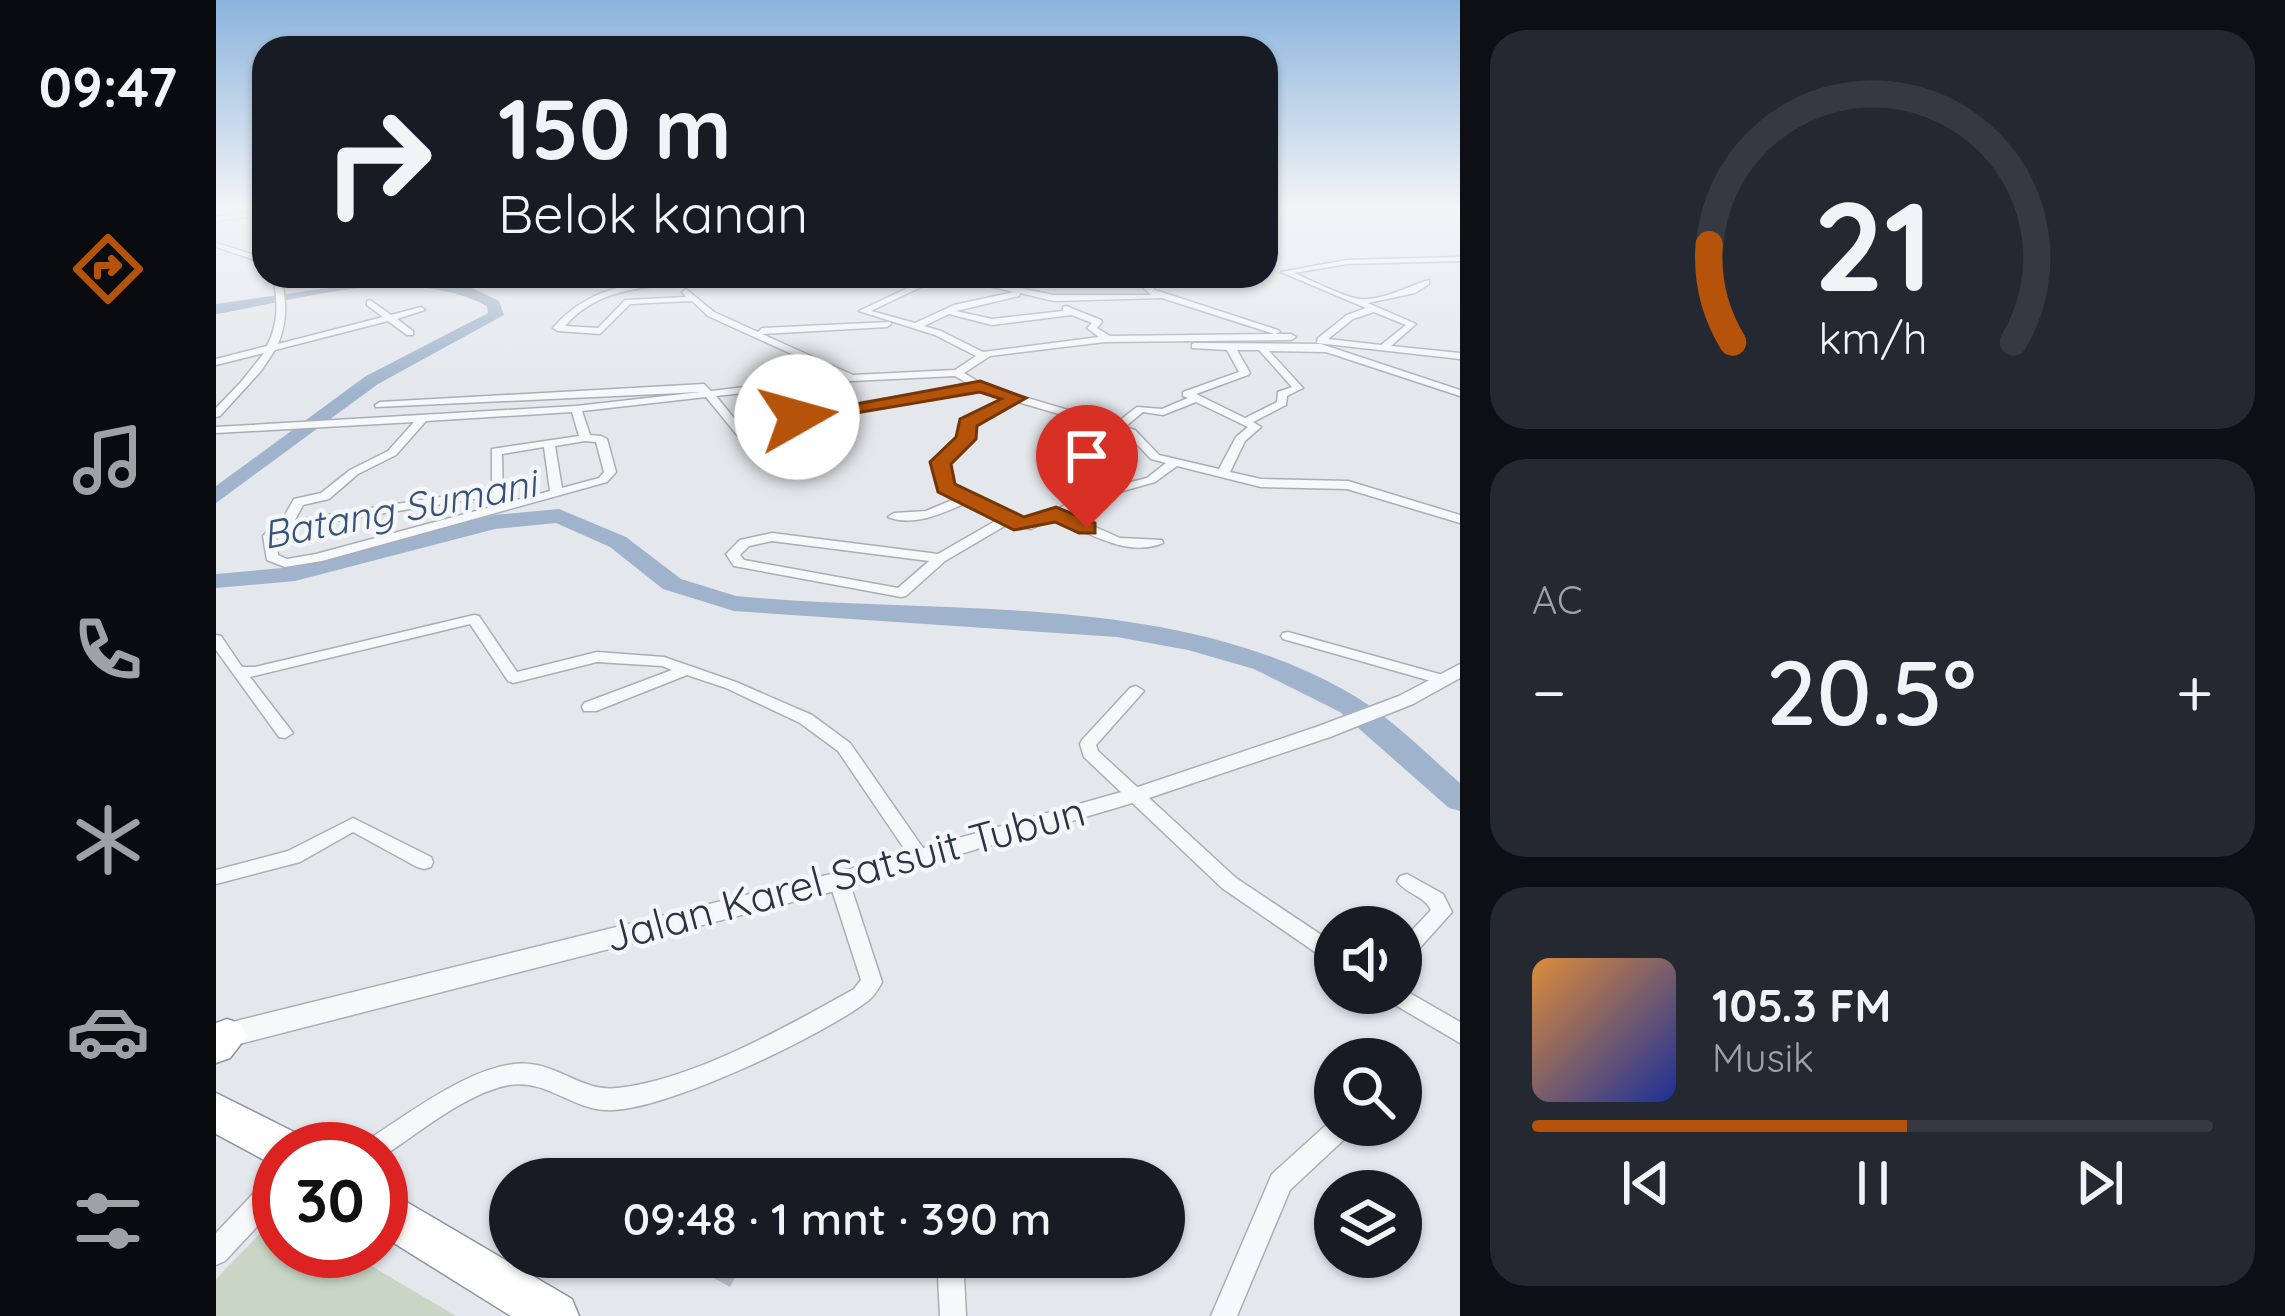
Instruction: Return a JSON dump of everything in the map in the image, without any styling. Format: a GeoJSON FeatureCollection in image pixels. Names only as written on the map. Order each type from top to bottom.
{"type":"FeatureCollection","features":[{"type":"Feature","properties":{"kind":"highway"},"geometry":{"type":"LineString","coordinates":[[216,1112],[252,1132]]}},
{"type":"Feature","properties":{"kind":"highway"},"geometry":{"type":"LineString","coordinates":[[408,1226],[555,1316]]}},
{"type":"Feature","properties":{"kind":"street"},"geometry":{"type":"LineString","coordinates":[[1301,269],[1285,272],[1412,324],[1386,346]]}},
{"type":"Feature","properties":{"kind":"street"},"geometry":{"type":"LineString","coordinates":[[1357,302],[1412,291],[1426,282]]}},
{"type":"Feature","properties":{"kind":"street"},"geometry":{"type":"LineString","coordinates":[[216,415],[277,344],[281,288]]}},
{"type":"Feature","properties":{"kind":"street"},"geometry":{"type":"LineString","coordinates":[[635,288],[577,305],[558,328],[599,331],[628,302],[692,299]]}},
{"type":"Feature","properties":{"kind":"street"},"geometry":{"type":"LineString","coordinates":[[686,288],[711,314],[847,375]]}},
{"type":"Feature","properties":{"kind":"street"},"geometry":{"type":"LineString","coordinates":[[896,324],[864,310],[914,288]]}},
{"type":"Feature","properties":{"kind":"street"},"geometry":{"type":"LineString","coordinates":[[994,288],[1058,298],[1164,296]]}},
{"type":"Feature","properties":{"kind":"street"},"geometry":{"type":"LineString","coordinates":[[1152,288],[1164,296],[1460,393]]}},
{"type":"Feature","properties":{"kind":"street"},"geometry":{"type":"LineString","coordinates":[[917,326],[946,311],[1019,293]]}},
{"type":"Feature","properties":{"kind":"street"},"geometry":{"type":"LineString","coordinates":[[1058,298],[1059,306],[1098,322],[1092,328],[1108,339]]}},
{"type":"Feature","properties":{"kind":"street"},"geometry":{"type":"LineString","coordinates":[[370,303],[410,333]]}},
{"type":"Feature","properties":{"kind":"street"},"geometry":{"type":"LineString","coordinates":[[1324,345],[1350,317],[1373,308]]}},
{"type":"Feature","properties":{"kind":"street"},"geometry":{"type":"LineString","coordinates":[[216,362],[422,310]]}},
{"type":"Feature","properties":{"kind":"street"},"geometry":{"type":"LineString","coordinates":[[946,311],[989,322],[1073,312]]}},
{"type":"Feature","properties":{"kind":"street"},"geometry":{"type":"LineString","coordinates":[[758,332],[917,326],[980,359],[1099,350],[1324,345],[1386,346],[1460,356]]}},
{"type":"Feature","properties":{"kind":"street"},"geometry":{"type":"LineString","coordinates":[[216,430],[576,409],[847,375],[957,373],[980,359],[1108,339],[1292,337]]}},
{"type":"Feature","properties":{"kind":"street"},"geometry":{"type":"LineString","coordinates":[[1222,473],[1240,439],[1256,428],[1186,394],[1245,373],[1232,348]]}},
{"type":"Feature","properties":{"kind":"street"},"geometry":{"type":"LineString","coordinates":[[1246,421],[1298,388],[1262,348]]}},
{"type":"Feature","properties":{"kind":"street"},"geometry":{"type":"LineString","coordinates":[[957,373],[980,387],[1131,432],[1148,453],[1175,462],[1261,483],[1348,485],[1460,519]]}},
{"type":"Feature","properties":{"kind":"street"},"geometry":{"type":"LineString","coordinates":[[765,421],[980,387]]}},
{"type":"Feature","properties":{"kind":"street"},"geometry":{"type":"LineString","coordinates":[[380,405],[706,392]]}},
{"type":"Feature","properties":{"kind":"street"},"geometry":{"type":"LineString","coordinates":[[706,392],[742,433]]}},
{"type":"Feature","properties":{"kind":"street"},"geometry":{"type":"LineString","coordinates":[[1017,398],[967,424],[966,439],[941,462],[945,487],[1006,520],[1027,526],[1110,491],[1151,480],[1175,462]]}},
{"type":"Feature","properties":{"kind":"street"},"geometry":{"type":"LineString","coordinates":[[1116,428],[1141,409],[1163,412],[1192,400]]}},
{"type":"Feature","properties":{"kind":"street"},"geometry":{"type":"LineString","coordinates":[[576,409],[585,438]]}},
{"type":"Feature","properties":{"kind":"street"},"geometry":{"type":"LineString","coordinates":[[424,418],[409,428],[392,453],[354,472],[322,497],[298,502],[286,524],[269,536],[274,560],[292,563],[499,499]]}},
{"type":"Feature","properties":{"kind":"street"},"geometry":{"type":"LineString","coordinates":[[286,524],[557,494],[610,475],[601,439],[496,451],[499,499]]}},
{"type":"Feature","properties":{"kind":"street"},"geometry":{"type":"LineString","coordinates":[[549,442],[557,494]]}},
{"type":"Feature","properties":{"kind":"street"},"geometry":{"type":"LineString","coordinates":[[1110,491],[1080,476],[1111,458]]}},
{"type":"Feature","properties":{"kind":"street"},"geometry":{"type":"LineString","coordinates":[[894,517],[928,515],[965,499]]}},
{"type":"Feature","properties":{"kind":"street"},"geometry":{"type":"LineString","coordinates":[[1056,514],[1118,542],[1157,543]]}},
{"type":"Feature","properties":{"kind":"street"},"geometry":{"type":"LineString","coordinates":[[940,558],[772,537],[745,543],[733,554],[739,562],[773,572],[896,594],[940,558],[1006,520]]}},
{"type":"Feature","properties":{"kind":"street"},"geometry":{"type":"LineString","coordinates":[[238,672],[261,671],[470,619],[479,621],[505,673],[513,678],[597,657],[691,668],[806,719],[844,747],[921,858]]}},
{"type":"Feature","properties":{"kind":"street"},"geometry":{"type":"LineString","coordinates":[[1288,636],[1452,675]]}},
{"type":"Feature","properties":{"kind":"street"},"geometry":{"type":"LineString","coordinates":[[216,639],[285,733]]}},
{"type":"Feature","properties":{"kind":"street"},"geometry":{"type":"LineString","coordinates":[[590,707],[691,668]]}},
{"type":"Feature","properties":{"kind":"street","name":"Jalan Karel Satsuit Tubun"},"geometry":{"type":"LineString","coordinates":[[220,1040],[839,881],[1138,794],[1323,732],[1406,700],[1452,675]]}},
{"type":"Feature","properties":{"kind":"street"},"geometry":{"type":"LineString","coordinates":[[1136,691],[1086,746],[1229,884],[1314,941]]}},
{"type":"Feature","properties":{"kind":"street"},"geometry":{"type":"LineString","coordinates":[[216,877],[293,857],[353,824],[424,862]]}},
{"type":"Feature","properties":{"kind":"street"},"geometry":{"type":"LineString","coordinates":[[408,1128],[485,1082],[510,1074],[532,1075],[586,1099],[623,1099],[784,1040],[861,994],[872,982],[839,881]]}},
{"type":"Feature","properties":{"kind":"street"},"geometry":{"type":"LineString","coordinates":[[1407,881],[1436,899],[1442,912],[1422,933]]}},
{"type":"Feature","properties":{"kind":"street"},"geometry":{"type":"LineString","coordinates":[[1422,1011],[1460,1034]]}},
{"type":"Feature","properties":{"kind":"street"},"geometry":{"type":"LineString","coordinates":[[1224,1316],[1281,1182],[1320,1146]]}},
{"type":"Feature","properties":{"kind":"street"},"geometry":{"type":"LineString","coordinates":[[216,1252],[252,1214]]}},
{"type":"Feature","properties":{"kind":"street"},"geometry":{"type":"LineString","coordinates":[[951,1278],[953,1316]]}},
{"type":"Feature","properties":{"kind":"green space"},"geometry":{"type":"Polygon","coordinates":[[[252,1242],[252,1278],[392,1278],[456,1316],[216,1316],[216,1279],[252,1242]]]}},
{"type":"Feature","properties":{"kind":"building"},"geometry":{"type":"Polygon","coordinates":[[[714,1278],[735,1278],[730,1287],[714,1278]]]}},
{"type":"Feature","properties":{"kind":"waterway","name":"Batang Sumani"},"geometry":{"type":"LineString","coordinates":[[216,309],[344,288]]}},
{"type":"Feature","properties":{"kind":"waterway","name":"Batang Sumani"},"geometry":{"type":"LineString","coordinates":[[216,496],[372,380],[496,315],[494,304],[454,288]]}},
{"type":"Feature","properties":{"kind":"waterway","name":"Batang Sumani"},"geometry":{"type":"LineString","coordinates":[[216,581],[295,574],[494,522],[559,516],[618,542],[672,584],[734,603],[1117,629],[1192,642],[1264,663],[1350,706],[1460,800]]}},
{"type":"Feature","properties":{"kind":"route"},"geometry":{"type":"LineString","coordinates":[[797,417],[980,387],[1017,398],[967,424],[966,439],[941,462],[945,487],[1022,525],[1056,514],[1087,528]]}}]}
